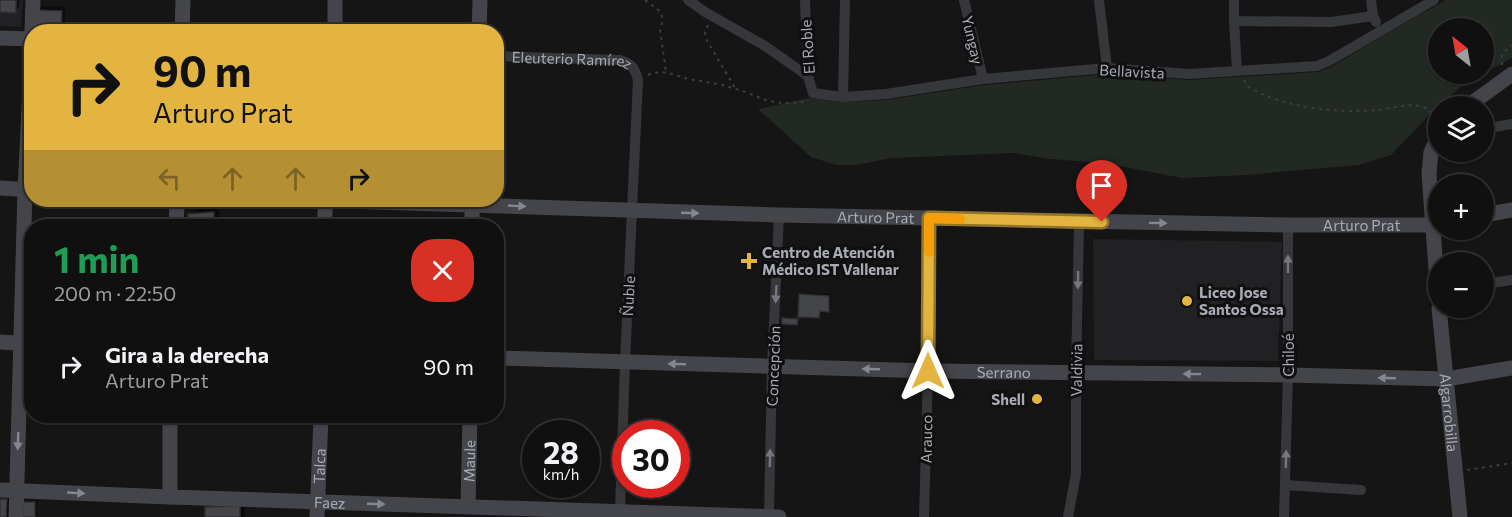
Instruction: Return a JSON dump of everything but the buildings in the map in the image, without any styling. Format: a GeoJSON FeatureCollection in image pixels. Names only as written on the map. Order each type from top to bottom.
{"type":"FeatureCollection","features":[{"type":"Feature","properties":{"kind":"main road"},"geometry":{"type":"LineString","coordinates":[[32,24],[33,0]]}},
{"type":"Feature","properties":{"kind":"main road"},"geometry":{"type":"LineString","coordinates":[[182,24],[183,0]]}},
{"type":"Feature","properties":{"kind":"main road"},"geometry":{"type":"LineString","coordinates":[[335,0],[335,24]]}},
{"type":"Feature","properties":{"kind":"main road"},"geometry":{"type":"LineString","coordinates":[[479,24],[480,0]]}},
{"type":"Feature","properties":{"kind":"main road"},"geometry":{"type":"LineString","coordinates":[[0,38],[24,39]]}},
{"type":"Feature","properties":{"kind":"main road"},"geometry":{"type":"LineString","coordinates":[[1483,96],[1506,78]]}},
{"type":"Feature","properties":{"kind":"main road"},"geometry":{"type":"LineString","coordinates":[[0,188],[24,190]]}},
{"type":"Feature","properties":{"kind":"main road","name":"Arturo Prat"},"geometry":{"type":"LineString","coordinates":[[504,204],[632,211],[1079,222],[1428,224]]}},
{"type":"Feature","properties":{"kind":"main road"},"geometry":{"type":"LineString","coordinates":[[1494,213],[1512,210]]}},
{"type":"Feature","properties":{"kind":"main road","name":"Algarrobilla"},"geometry":{"type":"LineString","coordinates":[[1440,318],[1460,517]]}},
{"type":"Feature","properties":{"kind":"main road"},"geometry":{"type":"LineString","coordinates":[[0,342],[24,343]]}},
{"type":"Feature","properties":{"kind":"main road","name":"Serrano"},"geometry":{"type":"LineString","coordinates":[[504,358],[928,371],[1446,379],[1512,368]]}},
{"type":"Feature","properties":{"kind":"main road"},"geometry":{"type":"LineString","coordinates":[[16,517],[24,376]]}},
{"type":"Feature","properties":{"kind":"main road"},"geometry":{"type":"LineString","coordinates":[[170,423],[170,497]]}},
{"type":"Feature","properties":{"kind":"main road","name":"Talca"},"geometry":{"type":"LineString","coordinates":[[318,509],[321,423]]}},
{"type":"Feature","properties":{"kind":"main road","name":"Maule"},"geometry":{"type":"LineString","coordinates":[[468,506],[470,423]]}},
{"type":"Feature","properties":{"kind":"main road","name":"Faez"},"geometry":{"type":"LineString","coordinates":[[0,490],[170,497],[318,509],[468,506],[779,517]]}},
{"type":"Feature","properties":{"kind":"street"},"geometry":{"type":"LineString","coordinates":[[688,0],[765,46],[808,76]]}},
{"type":"Feature","properties":{"kind":"street","name":"El Roble"},"geometry":{"type":"LineString","coordinates":[[805,0],[808,76],[812,97]]}},
{"type":"Feature","properties":{"kind":"street"},"geometry":{"type":"LineString","coordinates":[[843,97],[845,0]]}},
{"type":"Feature","properties":{"kind":"street","name":"Yungay"},"geometry":{"type":"LineString","coordinates":[[964,0],[983,79]]}},
{"type":"Feature","properties":{"kind":"street"},"geometry":{"type":"LineString","coordinates":[[1099,0],[1107,68]]}},
{"type":"Feature","properties":{"kind":"street"},"geometry":{"type":"LineString","coordinates":[[1234,0],[1237,71]]}},
{"type":"Feature","properties":{"kind":"street"},"geometry":{"type":"LineString","coordinates":[[1371,0],[1373,16],[1379,31]]}},
{"type":"Feature","properties":{"kind":"street","name":"Bellavista"},"geometry":{"type":"LineString","coordinates":[[812,97],[886,94],[983,79],[1107,68],[1189,74],[1317,66],[1434,0]]}},
{"type":"Feature","properties":{"kind":"street"},"geometry":{"type":"LineString","coordinates":[[1234,21],[1331,22],[1373,16]]}},
{"type":"Feature","properties":{"kind":"street","name":"Eleuterio Ramírez"},"geometry":{"type":"LineString","coordinates":[[504,56],[620,60],[629,62],[638,80]]}},
{"type":"Feature","properties":{"kind":"street","name":"Ñuble"},"geometry":{"type":"LineString","coordinates":[[620,511],[638,80]]}},
{"type":"Feature","properties":{"kind":"street"},"geometry":{"type":"LineString","coordinates":[[1494,127],[1512,124]]}},
{"type":"Feature","properties":{"kind":"street","name":"Concepción"},"geometry":{"type":"LineString","coordinates":[[769,516],[772,366],[779,215]]}},
{"type":"Feature","properties":{"kind":"street","name":"Arauco"},"geometry":{"type":"LineString","coordinates":[[924,517],[929,218]]}},
{"type":"Feature","properties":{"kind":"street","name":"Valdivia"},"geometry":{"type":"LineString","coordinates":[[1068,517],[1076,474],[1079,222]]}},
{"type":"Feature","properties":{"kind":"street","name":"Chiloé"},"geometry":{"type":"LineString","coordinates":[[1284,517],[1288,375],[1288,225]]}},
{"type":"Feature","properties":{"kind":"street"},"geometry":{"type":"LineString","coordinates":[[1494,283],[1512,280]]}},
{"type":"Feature","properties":{"kind":"street"},"geometry":{"type":"LineString","coordinates":[[1285,484],[1361,490]]}},
{"type":"Feature","properties":{"kind":"path"},"geometry":{"type":"LineString","coordinates":[[645,0],[659,10],[663,16],[660,29],[666,72]]}},
{"type":"Feature","properties":{"kind":"path"},"geometry":{"type":"LineString","coordinates":[[709,22],[705,39],[735,89]]}},
{"type":"Feature","properties":{"kind":"path"},"geometry":{"type":"LineString","coordinates":[[1506,78],[1502,54],[1512,45]]}},
{"type":"Feature","properties":{"kind":"path"},"geometry":{"type":"LineString","coordinates":[[1237,71],[1250,88],[1297,105],[1333,111],[1378,110],[1402,106],[1418,106],[1428,110]]}},
{"type":"Feature","properties":{"kind":"path"},"geometry":{"type":"LineString","coordinates":[[638,80],[653,72],[666,72],[688,79],[713,82],[770,101],[789,104],[812,97]]}},
{"type":"Feature","properties":{"kind":"path"},"geometry":{"type":"LineString","coordinates":[[1456,471],[1512,463]]}},
{"type":"Feature","properties":{"kind":"shaded area"},"geometry":{"type":"Polygon","coordinates":[[[0,0],[23,0],[21,27],[0,26],[0,0]]]}},
{"type":"Feature","properties":{"kind":"shaded area"},"geometry":{"type":"Polygon","coordinates":[[[1446,0],[1512,0],[1512,58],[1494,68],[1494,18],[1428,18],[1428,84],[1464,84],[1450,96],[1428,96],[1428,116],[1391,155],[1358,165],[1182,178],[1103,163],[1050,159],[1013,153],[892,158],[856,165],[836,165],[811,157],[758,109],[809,98],[843,102],[886,100],[984,85],[1107,74],[1189,80],[1318,72],[1331,67],[1446,0]]]}},
{"type":"Feature","properties":{"kind":"shaded area","name":"Liceo Jose Santos Ossa"},"geometry":{"type":"Polygon","coordinates":[[[1093,239],[1282,242],[1278,361],[1094,360],[1093,239]]]}},
{"type":"Feature","properties":{"kind":"slow traffic"},"geometry":{"type":"LineString","coordinates":[[929,252],[929,218],[960,219]]}},
{"type":"Feature","properties":{"kind":"place","name":"Centro de Atención Médico IST Vallenar"},"geometry":{"type":"Point","coordinates":[749,261]}},
{"type":"Feature","properties":{"kind":"place","name":"Liceo Jose Santos Ossa"},"geometry":{"type":"Point","coordinates":[1187,301]}},
{"type":"Feature","properties":{"kind":"place","name":"Shell"},"geometry":{"type":"Point","coordinates":[1037,399]}},
{"type":"Feature","properties":{"kind":"route"},"geometry":{"type":"LineString","coordinates":[[928,371],[929,218],[1102,222]]}}]}
